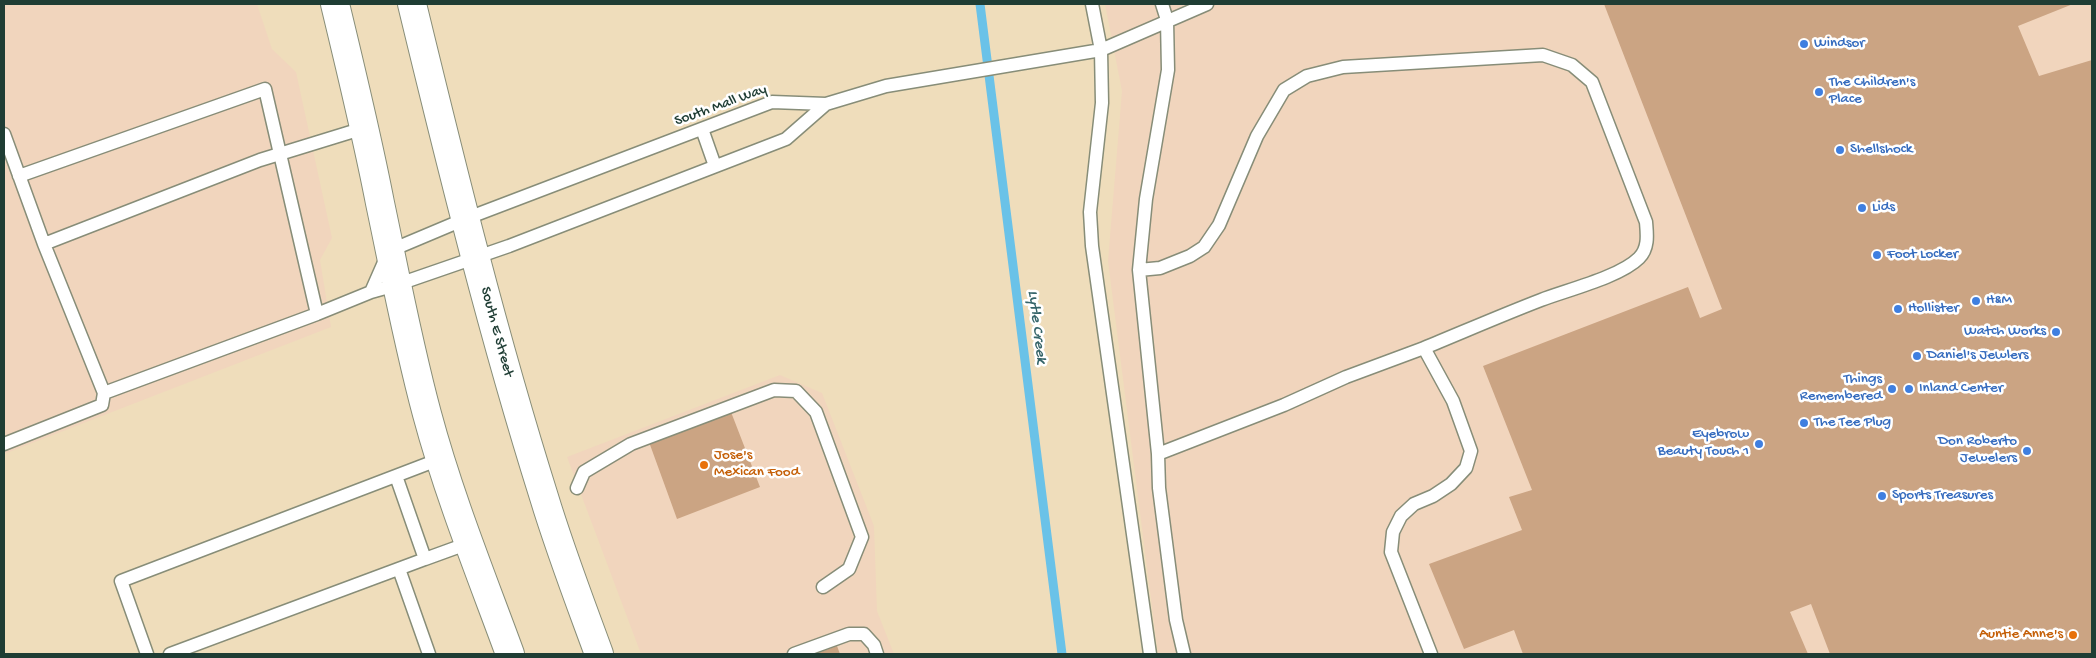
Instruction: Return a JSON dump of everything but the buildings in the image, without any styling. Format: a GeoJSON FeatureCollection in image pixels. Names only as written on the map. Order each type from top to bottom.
{"type":"FeatureCollection","features":[{"type":"Feature","properties":{"kind":"main road"},"geometry":{"type":"LineString","coordinates":[[335,4],[364,128],[389,251],[384,288],[407,337],[440,459],[510,654]]}},
{"type":"Feature","properties":{"kind":"main road","name":"South E Street"},"geometry":{"type":"LineString","coordinates":[[412,4],[475,258],[544,499],[599,654]]}},
{"type":"Feature","properties":{"kind":"lane"},"geometry":{"type":"LineString","coordinates":[[1092,4],[1101,50],[1102,104],[1090,212],[1092,246],[1150,654]]}},
{"type":"Feature","properties":{"kind":"lane"},"geometry":{"type":"LineString","coordinates":[[1162,4],[1167,20],[1168,70],[1146,199],[1139,270],[1158,454],[1159,488],[1176,620],[1184,654]]}},
{"type":"Feature","properties":{"kind":"lane"},"geometry":{"type":"LineString","coordinates":[[104,393],[384,288],[475,258],[786,139],[826,104],[886,86],[1101,50],[1207,4]]}},
{"type":"Feature","properties":{"kind":"lane"},"geometry":{"type":"LineString","coordinates":[[1139,270],[1160,268],[1204,248],[1219,225],[1257,136],[1284,90],[1307,76],[1343,67],[1519,55],[1542,55],[1572,65],[1592,82],[1646,222],[1647,242],[1640,257],[1628,266],[1602,278],[1346,377],[1284,405],[1158,454]]}},
{"type":"Feature","properties":{"kind":"lane"},"geometry":{"type":"LineString","coordinates":[[19,176],[265,89],[317,314]]}},
{"type":"Feature","properties":{"kind":"lane","name":"South Mall Way"},"geometry":{"type":"LineString","coordinates":[[389,251],[772,102],[826,104]]}},
{"type":"Feature","properties":{"kind":"lane"},"geometry":{"type":"LineString","coordinates":[[44,244],[251,164],[364,128]]}},
{"type":"Feature","properties":{"kind":"lane"},"geometry":{"type":"LineString","coordinates":[[702,129],[715,166]]}},
{"type":"Feature","properties":{"kind":"lane"},"geometry":{"type":"LineString","coordinates":[[4,134],[44,244],[104,393],[102,405],[4,444]]}},
{"type":"Feature","properties":{"kind":"lane"},"geometry":{"type":"LineString","coordinates":[[1424,348],[1453,401],[1471,451],[1466,468],[1451,484],[1433,496],[1414,504],[1402,516],[1393,532],[1391,552],[1431,654]]}},
{"type":"Feature","properties":{"kind":"lane"},"geometry":{"type":"LineString","coordinates":[[578,488],[584,472],[631,444],[774,390],[796,391],[816,412],[862,537],[849,570],[823,587]]}},
{"type":"Feature","properties":{"kind":"lane"},"geometry":{"type":"LineString","coordinates":[[147,654],[121,581],[440,459]]}},
{"type":"Feature","properties":{"kind":"lane"},"geometry":{"type":"LineString","coordinates":[[396,476],[425,559]]}},
{"type":"Feature","properties":{"kind":"lane"},"geometry":{"type":"LineString","coordinates":[[170,654],[469,543]]}},
{"type":"Feature","properties":{"kind":"lane"},"geometry":{"type":"LineString","coordinates":[[399,569],[429,654]]}},
{"type":"Feature","properties":{"kind":"lane"},"geometry":{"type":"LineString","coordinates":[[794,654],[849,634],[864,634],[874,645],[877,654]]}},
{"type":"Feature","properties":{"kind":"shaded area"},"geometry":{"type":"Polygon","coordinates":[[[4,4],[257,4],[272,49],[296,72],[332,238],[320,260],[331,327],[4,454],[4,4]]]}},
{"type":"Feature","properties":{"kind":"shaded area"},"geometry":{"type":"Polygon","coordinates":[[[1105,4],[2092,4],[2092,654],[1158,654],[1108,261],[1122,91],[1105,4]]]}},
{"type":"Feature","properties":{"kind":"shaded area"},"geometry":{"type":"Polygon","coordinates":[[[780,375],[822,393],[874,526],[877,611],[894,654],[641,654],[567,457],[780,375]]]}},
{"type":"Feature","properties":{"kind":"waterway","name":"Lytle Creek"},"geometry":{"type":"LineString","coordinates":[[980,4],[1062,654]]}},
{"type":"Feature","properties":{"kind":"place","name":"Windsor"},"geometry":{"type":"Point","coordinates":[1804,44]}},
{"type":"Feature","properties":{"kind":"place","name":"The Children's Place"},"geometry":{"type":"Point","coordinates":[1819,92]}},
{"type":"Feature","properties":{"kind":"place","name":"Shellshock"},"geometry":{"type":"Point","coordinates":[1840,150]}},
{"type":"Feature","properties":{"kind":"place","name":"Lids"},"geometry":{"type":"Point","coordinates":[1862,208]}},
{"type":"Feature","properties":{"kind":"place","name":"Foot Locker"},"geometry":{"type":"Point","coordinates":[1877,255]}},
{"type":"Feature","properties":{"kind":"place","name":"H&M"},"geometry":{"type":"Point","coordinates":[1976,301]}},
{"type":"Feature","properties":{"kind":"place","name":"Hollister"},"geometry":{"type":"Point","coordinates":[1898,309]}},
{"type":"Feature","properties":{"kind":"place","name":"Watch Works"},"geometry":{"type":"Point","coordinates":[2056,332]}},
{"type":"Feature","properties":{"kind":"place","name":"Daniel's Jewlers"},"geometry":{"type":"Point","coordinates":[1917,356]}},
{"type":"Feature","properties":{"kind":"place","name":"Things Remembered"},"geometry":{"type":"Point","coordinates":[1892,389]}},
{"type":"Feature","properties":{"kind":"place","name":"Inland Center"},"geometry":{"type":"Point","coordinates":[1909,389]}},
{"type":"Feature","properties":{"kind":"place","name":"The Tee Plug"},"geometry":{"type":"Point","coordinates":[1804,423]}},
{"type":"Feature","properties":{"kind":"place","name":"Eyebrow Beauty Touch 1"},"geometry":{"type":"Point","coordinates":[1759,444]}},
{"type":"Feature","properties":{"kind":"place","name":"Don Roberto Jewelers"},"geometry":{"type":"Point","coordinates":[2027,451]}},
{"type":"Feature","properties":{"kind":"place","name":"Jose's Mexican Food"},"geometry":{"type":"Point","coordinates":[704,465]}},
{"type":"Feature","properties":{"kind":"place","name":"Sports Treasures"},"geometry":{"type":"Point","coordinates":[1882,496]}},
{"type":"Feature","properties":{"kind":"place","name":"Auntie Anne's"},"geometry":{"type":"Point","coordinates":[2073,635]}}]}
